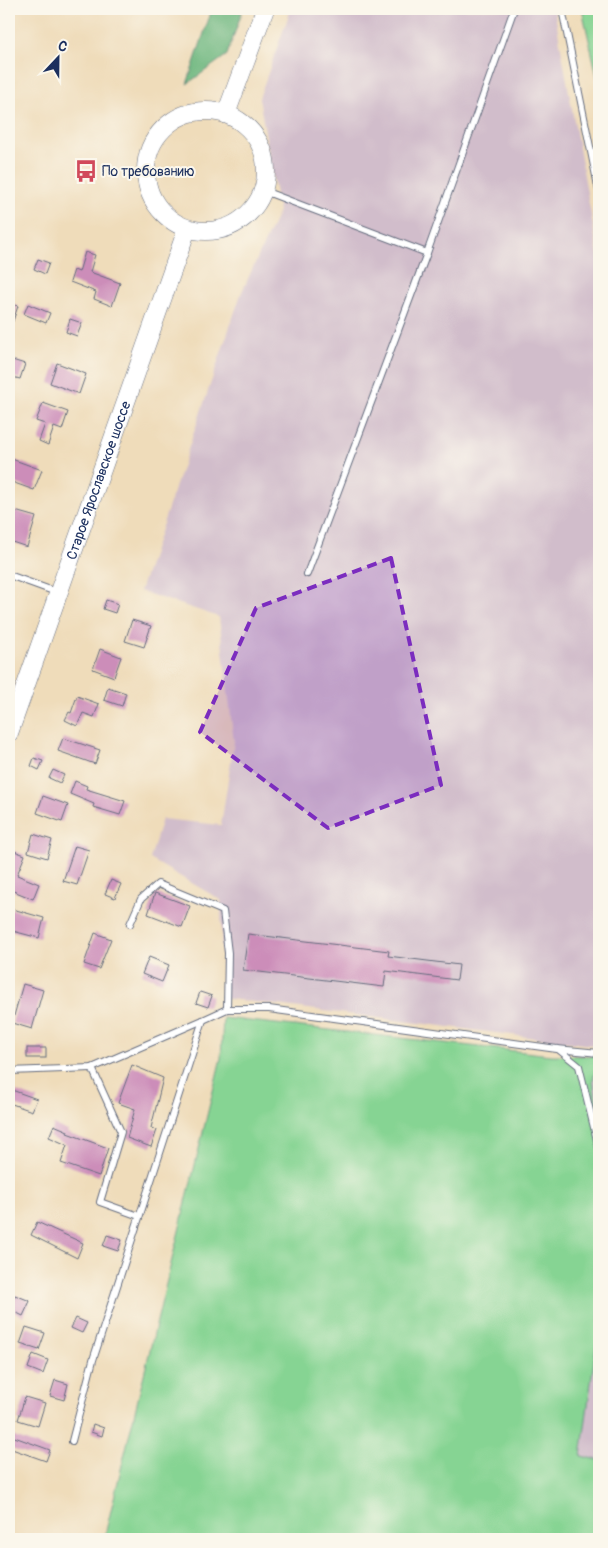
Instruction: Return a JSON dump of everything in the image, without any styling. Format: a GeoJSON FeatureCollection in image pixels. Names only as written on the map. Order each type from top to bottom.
{"type":"FeatureCollection","features":[{"type":"Feature","properties":{"kind":"main road"},"geometry":{"type":"LineString","coordinates":[[226,114],[265,9]]}},
{"type":"Feature","properties":{"kind":"main road"},"geometry":{"type":"LineString","coordinates":[[208,110],[226,114],[243,123],[256,137],[266,163],[267,172],[264,191],[255,208],[241,221],[224,229],[205,232],[186,228],[170,220],[156,206],[148,189],[145,170],[148,151],[158,134],[171,121],[188,113],[208,110]]}},
{"type":"Feature","properties":{"kind":"main road","name":"Старое Ярославское шоссе"},"geometry":{"type":"LineString","coordinates":[[9,733],[186,228]]}},
{"type":"Feature","properties":{"kind":"lane"},"geometry":{"type":"LineString","coordinates":[[307,574],[427,253],[514,9]]}},
{"type":"Feature","properties":{"kind":"lane"},"geometry":{"type":"LineString","coordinates":[[562,9],[599,190]]}},
{"type":"Feature","properties":{"kind":"lane"},"geometry":{"type":"LineString","coordinates":[[264,191],[427,253]]}},
{"type":"Feature","properties":{"kind":"lane"},"geometry":{"type":"LineString","coordinates":[[9,575],[58,593]]}},
{"type":"Feature","properties":{"kind":"lane"},"geometry":{"type":"LineString","coordinates":[[130,924],[141,899],[158,884],[224,911],[228,953],[227,1009]]}},
{"type":"Feature","properties":{"kind":"lane"},"geometry":{"type":"LineString","coordinates":[[9,1071],[92,1068],[227,1009],[269,1009],[557,1049],[599,1053]]}},
{"type":"Feature","properties":{"kind":"lane"},"geometry":{"type":"LineString","coordinates":[[72,1441],[93,1360],[203,1020]]}},
{"type":"Feature","properties":{"kind":"lane"},"geometry":{"type":"LineString","coordinates":[[557,1049],[579,1066],[599,1148]]}},
{"type":"Feature","properties":{"kind":"lane"},"geometry":{"type":"LineString","coordinates":[[92,1068],[121,1132],[100,1202],[139,1216]]}},
{"type":"Feature","properties":{"kind":"highlighted area"},"geometry":{"type":"Polygon","coordinates":[[[391,558],[441,785],[328,828],[200,732],[256,608],[391,558]]]}},
{"type":"Feature","properties":{"kind":"shaded area"},"geometry":{"type":"Polygon","coordinates":[[[291,9],[554,9],[599,259],[599,1041],[591,1045],[222,998],[221,900],[150,859],[162,819],[221,825],[234,742],[219,617],[140,591],[241,294],[279,211],[259,98],[291,9]]]}},
{"type":"Feature","properties":{"kind":"shaded area"},"geometry":{"type":"Polygon","coordinates":[[[599,1056],[599,1119],[593,1080],[599,1056]]]}},
{"type":"Feature","properties":{"kind":"shaded area"},"geometry":{"type":"Polygon","coordinates":[[[599,1324],[599,1460],[581,1456],[599,1324]]]}},
{"type":"Feature","properties":{"kind":"green space"},"geometry":{"type":"Polygon","coordinates":[[[212,9],[243,9],[227,55],[187,84],[212,9]]]}},
{"type":"Feature","properties":{"kind":"green space"},"geometry":{"type":"Polygon","coordinates":[[[582,9],[599,9],[599,85],[582,9]]]}},
{"type":"Feature","properties":{"kind":"green space"},"geometry":{"type":"Polygon","coordinates":[[[223,1018],[551,1055],[599,1056],[593,1080],[599,1119],[599,1324],[581,1456],[599,1460],[599,1539],[104,1539],[221,1058],[223,1018]]]}},
{"type":"Feature","properties":{"kind":"building"},"geometry":{"type":"Polygon","coordinates":[[[85,252],[95,255],[90,272],[120,283],[112,306],[94,299],[96,292],[70,282],[74,270],[79,272],[85,252]]]}},
{"type":"Feature","properties":{"kind":"building"},"geometry":{"type":"Polygon","coordinates":[[[38,259],[49,263],[45,274],[34,269],[38,259]]]}},
{"type":"Feature","properties":{"kind":"building"},"geometry":{"type":"Polygon","coordinates":[[[9,303],[18,306],[10,330],[9,330],[9,303]]]}},
{"type":"Feature","properties":{"kind":"building"},"geometry":{"type":"Polygon","coordinates":[[[28,304],[50,313],[46,323],[24,314],[28,304]]]}},
{"type":"Feature","properties":{"kind":"building"},"geometry":{"type":"Polygon","coordinates":[[[70,319],[82,323],[77,336],[66,332],[70,319]]]}},
{"type":"Feature","properties":{"kind":"building"},"geometry":{"type":"Polygon","coordinates":[[[9,359],[25,364],[20,379],[9,376],[9,359]]]}},
{"type":"Feature","properties":{"kind":"building"},"geometry":{"type":"Polygon","coordinates":[[[57,363],[86,374],[79,394],[50,383],[57,363]]]}},
{"type":"Feature","properties":{"kind":"building"},"geometry":{"type":"Polygon","coordinates":[[[43,403],[68,412],[62,430],[54,427],[48,445],[39,441],[45,424],[36,421],[43,403]]]}},
{"type":"Feature","properties":{"kind":"building"},"geometry":{"type":"Polygon","coordinates":[[[9,458],[42,470],[34,490],[9,481],[9,458]]]}},
{"type":"Feature","properties":{"kind":"building"},"geometry":{"type":"Polygon","coordinates":[[[15,511],[36,517],[27,547],[9,541],[9,532],[15,511]]]}},
{"type":"Feature","properties":{"kind":"building"},"geometry":{"type":"Polygon","coordinates":[[[106,600],[118,604],[115,613],[103,609],[106,600]]]}},
{"type":"Feature","properties":{"kind":"building"},"geometry":{"type":"Polygon","coordinates":[[[132,620],[151,626],[144,647],[125,641],[132,620]]]}},
{"type":"Feature","properties":{"kind":"building"},"geometry":{"type":"Polygon","coordinates":[[[100,649],[121,657],[114,677],[93,669],[100,649]]]}},
{"type":"Feature","properties":{"kind":"building"},"geometry":{"type":"Polygon","coordinates":[[[108,687],[126,693],[122,706],[104,700],[108,687]]]}},
{"type":"Feature","properties":{"kind":"building"},"geometry":{"type":"Polygon","coordinates":[[[77,696],[99,704],[94,717],[83,713],[77,726],[65,720],[69,712],[71,713],[77,696]]]}},
{"type":"Feature","properties":{"kind":"building"},"geometry":{"type":"Polygon","coordinates":[[[63,738],[100,750],[95,764],[58,751],[63,738]]]}},
{"type":"Feature","properties":{"kind":"building"},"geometry":{"type":"Polygon","coordinates":[[[34,758],[43,761],[39,770],[31,766],[34,758]]]}},
{"type":"Feature","properties":{"kind":"building"},"geometry":{"type":"Polygon","coordinates":[[[53,770],[64,775],[60,783],[49,778],[53,770]]]}},
{"type":"Feature","properties":{"kind":"building"},"geometry":{"type":"Polygon","coordinates":[[[75,781],[87,786],[86,789],[125,801],[120,815],[93,807],[94,804],[70,794],[75,781]]]}},
{"type":"Feature","properties":{"kind":"building"},"geometry":{"type":"Polygon","coordinates":[[[43,796],[68,805],[62,822],[37,813],[43,796]]]}},
{"type":"Feature","properties":{"kind":"building"},"geometry":{"type":"Polygon","coordinates":[[[33,834],[52,840],[47,858],[28,852],[33,834]]]}},
{"type":"Feature","properties":{"kind":"building"},"geometry":{"type":"Polygon","coordinates":[[[75,846],[89,850],[77,885],[63,881],[75,846]]]}},
{"type":"Feature","properties":{"kind":"building"},"geometry":{"type":"Polygon","coordinates":[[[9,849],[25,855],[17,875],[39,884],[33,899],[11,890],[9,894],[9,849]]]}},
{"type":"Feature","properties":{"kind":"building"},"geometry":{"type":"Polygon","coordinates":[[[111,880],[121,884],[115,898],[105,894],[111,880]]]}},
{"type":"Feature","properties":{"kind":"building"},"geometry":{"type":"Polygon","coordinates":[[[155,893],[190,906],[182,927],[148,914],[155,893]]]}},
{"type":"Feature","properties":{"kind":"building"},"geometry":{"type":"Polygon","coordinates":[[[9,908],[44,918],[39,938],[9,930],[9,908]]]}},
{"type":"Feature","properties":{"kind":"building"},"geometry":{"type":"Polygon","coordinates":[[[95,933],[111,939],[99,969],[84,964],[95,933]]]}},
{"type":"Feature","properties":{"kind":"building"},"geometry":{"type":"Polygon","coordinates":[[[248,934],[389,951],[388,956],[459,965],[457,980],[386,971],[384,987],[243,970],[248,934]]]}},
{"type":"Feature","properties":{"kind":"building"},"geometry":{"type":"Polygon","coordinates":[[[149,957],[169,965],[162,982],[142,974],[149,957]]]}},
{"type":"Feature","properties":{"kind":"building"},"geometry":{"type":"Polygon","coordinates":[[[23,984],[43,990],[32,1029],[12,1023],[23,984]]]}},
{"type":"Feature","properties":{"kind":"building"},"geometry":{"type":"Polygon","coordinates":[[[200,992],[212,996],[208,1007],[196,1003],[200,992]]]}},
{"type":"Feature","properties":{"kind":"building"},"geometry":{"type":"Polygon","coordinates":[[[27,1048],[46,1048],[46,1058],[27,1058],[27,1048]]]}},
{"type":"Feature","properties":{"kind":"building"},"geometry":{"type":"Polygon","coordinates":[[[132,1065],[163,1078],[151,1128],[157,1130],[151,1147],[127,1138],[135,1109],[118,1103],[132,1065]]]}},
{"type":"Feature","properties":{"kind":"building"},"geometry":{"type":"Polygon","coordinates":[[[9,1089],[37,1099],[32,1111],[9,1103],[9,1089]]]}},
{"type":"Feature","properties":{"kind":"building"},"geometry":{"type":"Polygon","coordinates":[[[54,1125],[68,1131],[67,1133],[108,1148],[99,1176],[61,1163],[67,1145],[49,1137],[54,1125]]]}},
{"type":"Feature","properties":{"kind":"building"},"geometry":{"type":"Polygon","coordinates":[[[37,1222],[83,1243],[77,1258],[31,1235],[37,1222]]]}},
{"type":"Feature","properties":{"kind":"building"},"geometry":{"type":"Polygon","coordinates":[[[107,1235],[122,1240],[118,1251],[103,1246],[107,1235]]]}},
{"type":"Feature","properties":{"kind":"building"},"geometry":{"type":"Polygon","coordinates":[[[15,1295],[30,1301],[23,1316],[9,1309],[15,1295]]]}},
{"type":"Feature","properties":{"kind":"building"},"geometry":{"type":"Polygon","coordinates":[[[76,1318],[87,1323],[82,1333],[71,1328],[76,1318]]]}},
{"type":"Feature","properties":{"kind":"building"},"geometry":{"type":"Polygon","coordinates":[[[26,1327],[45,1333],[39,1350],[20,1344],[26,1327]]]}},
{"type":"Feature","properties":{"kind":"building"},"geometry":{"type":"Polygon","coordinates":[[[33,1354],[48,1360],[43,1374],[28,1368],[33,1354]]]}},
{"type":"Feature","properties":{"kind":"building"},"geometry":{"type":"Polygon","coordinates":[[[55,1380],[68,1384],[64,1400],[50,1396],[55,1380]]]}},
{"type":"Feature","properties":{"kind":"building"},"geometry":{"type":"Polygon","coordinates":[[[25,1397],[45,1403],[38,1426],[18,1420],[25,1397]]]}},
{"type":"Feature","properties":{"kind":"building"},"geometry":{"type":"Polygon","coordinates":[[[93,1424],[104,1428],[102,1436],[91,1432],[93,1424]]]}},
{"type":"Feature","properties":{"kind":"building"},"geometry":{"type":"Polygon","coordinates":[[[9,1435],[50,1450],[46,1461],[9,1448],[9,1435]]]}},
{"type":"Feature","properties":{"kind":"place","name":"По требованию"},"geometry":{"type":"Point","coordinates":[86,171]}}]}
